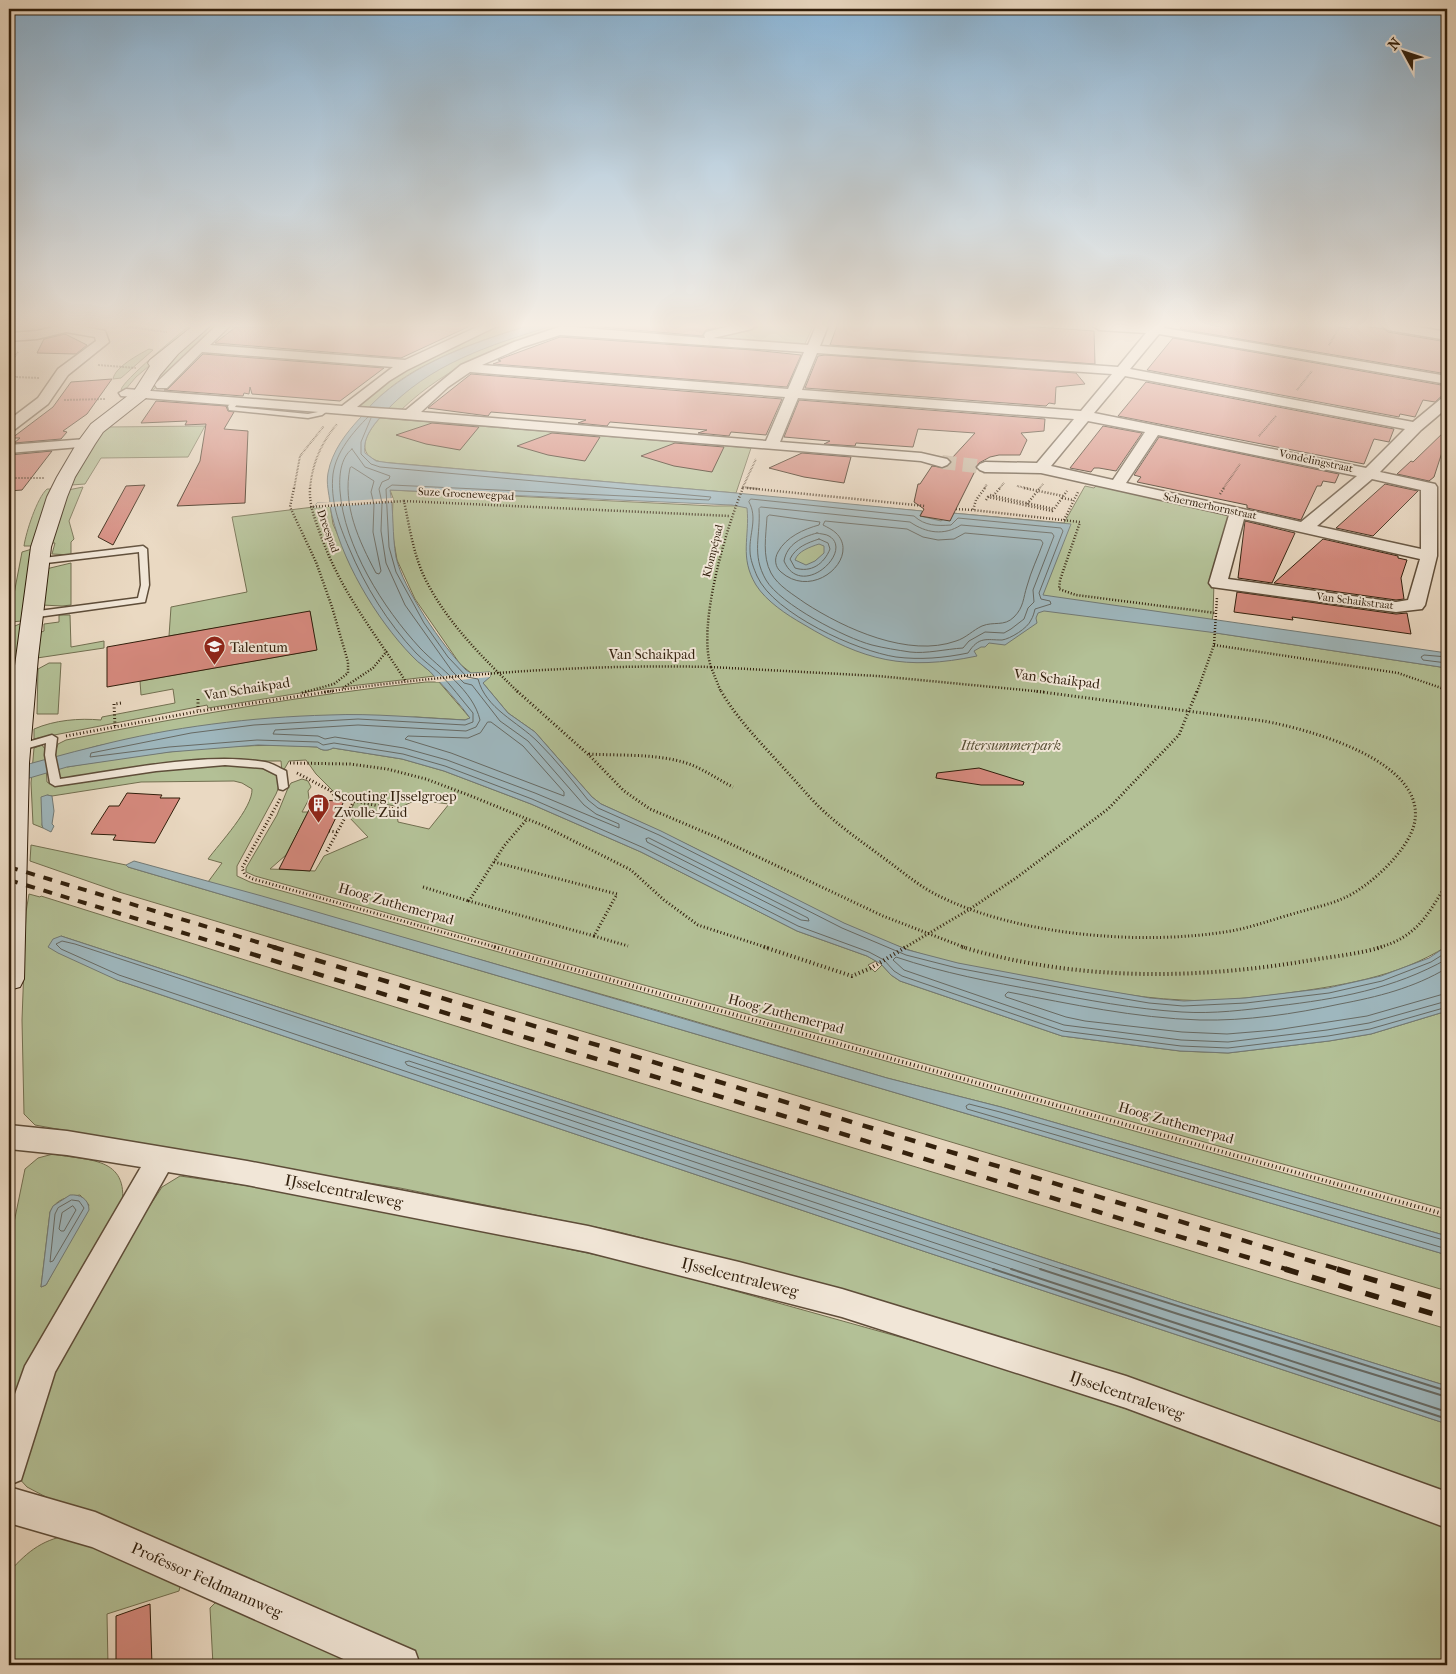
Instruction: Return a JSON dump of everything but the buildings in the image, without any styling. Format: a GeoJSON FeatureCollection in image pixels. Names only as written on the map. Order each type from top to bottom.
{"type":"FeatureCollection","features":[{"type":"Feature","properties":{"kind":"street"},"geometry":{"type":"LineString","coordinates":[[9,427],[39,404]]}},
{"type":"Feature","properties":{"kind":"street"},"geometry":{"type":"LineString","coordinates":[[9,979],[16,767],[38,561],[48,520],[57,497],[88,441],[123,404]]}},
{"type":"Feature","properties":{"kind":"street"},"geometry":{"type":"LineString","coordinates":[[261,404],[323,412],[347,410],[767,446],[921,457],[942,462]]}},
{"type":"Feature","properties":{"kind":"street"},"geometry":{"type":"LineString","coordinates":[[347,410],[354,404]]}},
{"type":"Feature","properties":{"kind":"street"},"geometry":{"type":"LineString","coordinates":[[409,415],[421,404]]}},
{"type":"Feature","properties":{"kind":"street"},"geometry":{"type":"LineString","coordinates":[[767,446],[787,404]]}},
{"type":"Feature","properties":{"kind":"street","name":"Vondelingstraat"},"geometry":{"type":"LineString","coordinates":[[927,404],[1085,416],[1370,473]]}},
{"type":"Feature","properties":{"kind":"street"},"geometry":{"type":"LineString","coordinates":[[1045,473],[1095,404]]}},
{"type":"Feature","properties":{"kind":"street"},"geometry":{"type":"LineString","coordinates":[[1295,404],[1416,427]]}},
{"type":"Feature","properties":{"kind":"street"},"geometry":{"type":"LineString","coordinates":[[1305,527],[1370,473],[1416,427],[1443,404]]}},
{"type":"Feature","properties":{"kind":"street"},"geometry":{"type":"LineString","coordinates":[[1116,486],[1154,430]]}},
{"type":"Feature","properties":{"kind":"street"},"geometry":{"type":"LineString","coordinates":[[9,449],[35,449],[88,441]]}},
{"type":"Feature","properties":{"kind":"street","name":"Schermerhornstraat"},"geometry":{"type":"LineString","coordinates":[[988,473],[1045,473],[1116,486],[1430,556]]}},
{"type":"Feature","properties":{"kind":"street","name":"Van Schaikstraat"},"geometry":{"type":"LineString","coordinates":[[1238,512],[1218,583],[1396,607],[1416,605],[1430,556],[1429,487],[1370,473]]}},
{"type":"Feature","properties":{"kind":"street","name":"IJsselcentraleweg"},"geometry":{"type":"LineString","coordinates":[[9,1137],[67,1143],[247,1173],[588,1239],[842,1303],[1126,1392],[1447,1510]]}},
{"type":"Feature","properties":{"kind":"street"},"geometry":{"type":"LineString","coordinates":[[9,1468],[20,1427],[41,1366],[160,1160]]}},
{"type":"Feature","properties":{"kind":"street","name":"Professor Feldmannweg"},"geometry":{"type":"LineString","coordinates":[[9,1505],[95,1530],[401,1665]]}},
{"type":"Feature","properties":{"kind":"lane"},"geometry":{"type":"LineString","coordinates":[[31,615],[142,600],[145,586],[143,550],[38,561]]}},
{"type":"Feature","properties":{"kind":"lane"},"geometry":{"type":"LineString","coordinates":[[16,767],[52,738]]}},
{"type":"Feature","properties":{"kind":"lane"},"geometry":{"type":"LineString","coordinates":[[52,738],[50,755],[52,777],[55,783],[130,771],[225,762],[265,765],[282,773],[283,787]]}},
{"type":"Feature","properties":{"kind":"path","name":"Dreespad"},"geometry":{"type":"LineString","coordinates":[[347,410],[327,436],[316,458],[311,476],[310,507],[330,562],[354,606],[387,651],[406,682]]}},
{"type":"Feature","properties":{"kind":"path"},"geometry":{"type":"LineString","coordinates":[[290,696],[334,684],[348,674],[348,662],[332,607],[316,562],[290,507],[300,456],[327,422],[323,412]]}},
{"type":"Feature","properties":{"kind":"path","name":"Klompépad"},"geometry":{"type":"LineString","coordinates":[[767,446],[742,487],[730,516],[714,581],[706,639],[710,667],[728,703],[749,731],[820,808],[849,834],[929,891],[970,909]]}},
{"type":"Feature","properties":{"kind":"path"},"geometry":{"type":"LineString","coordinates":[[973,510],[988,473]]}},
{"type":"Feature","properties":{"kind":"path"},"geometry":{"type":"LineString","coordinates":[[1027,504],[1038,490],[1045,473]]}},
{"type":"Feature","properties":{"kind":"path"},"geometry":{"type":"LineString","coordinates":[[9,478],[48,478]]}},
{"type":"Feature","properties":{"kind":"path"},"geometry":{"type":"LineString","coordinates":[[991,498],[1027,504],[1052,511],[1066,491],[1068,483]]}},
{"type":"Feature","properties":{"kind":"path"},"geometry":{"type":"LineString","coordinates":[[1013,485],[1073,500],[1064,520]]}},
{"type":"Feature","properties":{"kind":"path"},"geometry":{"type":"LineString","coordinates":[[742,487],[925,506]]}},
{"type":"Feature","properties":{"kind":"path"},"geometry":{"type":"LineString","coordinates":[[310,507],[404,501]]}},
{"type":"Feature","properties":{"kind":"path","name":"Suze Groenewegpad"},"geometry":{"type":"LineString","coordinates":[[730,516],[404,501],[415,551],[432,592],[454,623],[500,674],[588,754],[628,795],[656,813],[698,828],[838,896],[926,934],[965,948],[1005,957],[1107,974],[1167,976],[1240,972],[1382,947],[1405,938],[1422,922],[1447,883]]}},
{"type":"Feature","properties":{"kind":"path"},"geometry":{"type":"LineString","coordinates":[[265,765],[301,762],[350,764],[387,769],[426,779],[527,819],[631,870],[664,900],[698,925],[852,976],[871,968],[970,909],[1016,878],[1108,810],[1179,735],[1214,645],[1216,613],[1076,595],[1058,589],[1080,522],[956,509]]}},
{"type":"Feature","properties":{"kind":"path"},"geometry":{"type":"LineString","coordinates":[[9,569],[15,568]]}},
{"type":"Feature","properties":{"kind":"path"},"geometry":{"type":"LineString","coordinates":[[1214,645],[1398,673],[1447,690]]}},
{"type":"Feature","properties":{"kind":"path"},"geometry":{"type":"LineString","coordinates":[[340,690],[369,673],[380,663],[387,651]]}},
{"type":"Feature","properties":{"kind":"path","name":"Van Schaikpad"},"geometry":{"type":"LineString","coordinates":[[52,738],[198,710],[290,696],[490,674],[610,667],[710,667],[817,672],[982,685],[1190,710],[1247,718],[1323,735],[1363,753],[1394,774],[1408,787],[1418,811],[1411,836],[1396,856],[1355,893],[1332,903],[1230,932],[1142,937],[1096,934],[1042,927],[983,914],[970,909]]}},
{"type":"Feature","properties":{"kind":"path"},"geometry":{"type":"LineString","coordinates":[[198,699],[198,710]]}},
{"type":"Feature","properties":{"kind":"path"},"geometry":{"type":"LineString","coordinates":[[115,726],[114,704],[121,703]]}},
{"type":"Feature","properties":{"kind":"path"},"geometry":{"type":"LineString","coordinates":[[588,754],[679,762],[733,787]]}},
{"type":"Feature","properties":{"kind":"path"},"geometry":{"type":"LineString","coordinates":[[265,765],[293,771],[332,791],[335,797],[352,798],[354,801],[398,810]]}},
{"type":"Feature","properties":{"kind":"path","name":"Hoog Zuthemerpad"},"geometry":{"type":"LineString","coordinates":[[283,787],[278,803],[242,868],[245,875],[254,879],[1447,1215]]}},
{"type":"Feature","properties":{"kind":"path"},"geometry":{"type":"LineString","coordinates":[[326,853],[354,801]]}},
{"type":"Feature","properties":{"kind":"path"},"geometry":{"type":"LineString","coordinates":[[469,900],[520,825],[527,819]]}},
{"type":"Feature","properties":{"kind":"path"},"geometry":{"type":"LineString","coordinates":[[329,831],[338,832]]}},
{"type":"Feature","properties":{"kind":"path"},"geometry":{"type":"LineString","coordinates":[[494,862],[617,894],[594,936]]}},
{"type":"Feature","properties":{"kind":"path"},"geometry":{"type":"LineString","coordinates":[[423,887],[628,946]]}},
{"type":"Feature","properties":{"kind":"green space"},"geometry":{"type":"Polygon","coordinates":[[[357,404],[373,404],[369,408],[353,407],[357,404]]]}},
{"type":"Feature","properties":{"kind":"green space"},"geometry":{"type":"Polygon","coordinates":[[[393,404],[408,404],[401,410],[388,409],[393,404]]]}},
{"type":"Feature","properties":{"kind":"green space"},"geometry":{"type":"Polygon","coordinates":[[[380,418],[751,448],[736,493],[381,462],[373,459],[367,454],[365,449],[365,443],[370,430],[380,418]]]}},
{"type":"Feature","properties":{"kind":"green space"},"geometry":{"type":"Polygon","coordinates":[[[205,426],[188,457],[101,458],[85,484],[71,485],[87,455],[106,427],[205,426]]]}},
{"type":"Feature","properties":{"kind":"green space","name":"Ittersummerpark"},"geometry":{"type":"Polygon","coordinates":[[[1097,485],[1218,511],[1229,516],[1214,582],[1213,615],[1210,632],[1447,668],[1447,946],[1408,966],[1345,984],[1256,997],[1194,1000],[1127,995],[972,967],[924,955],[875,937],[826,915],[690,846],[601,804],[592,797],[535,732],[508,713],[483,683],[460,664],[415,599],[397,560],[392,530],[393,498],[390,490],[714,506],[855,505],[922,511],[920,516],[941,521],[952,513],[1064,523],[1085,486],[1094,488],[1097,485]]]}},
{"type":"Feature","properties":{"kind":"green space"},"geometry":{"type":"Polygon","coordinates":[[[83,487],[69,521],[74,539],[71,542],[71,555],[52,554],[55,543],[50,543],[68,490],[83,487]]]}},
{"type":"Feature","properties":{"kind":"green space"},"geometry":{"type":"Polygon","coordinates":[[[47,489],[51,489],[32,546],[24,546],[36,507],[47,489]]]}},
{"type":"Feature","properties":{"kind":"green space"},"geometry":{"type":"Polygon","coordinates":[[[330,505],[333,524],[354,571],[412,656],[435,676],[325,689],[208,708],[207,705],[34,739],[34,729],[50,724],[84,719],[101,720],[102,717],[175,703],[173,689],[141,695],[140,681],[316,650],[310,612],[169,636],[171,607],[247,592],[232,517],[330,505]]]}},
{"type":"Feature","properties":{"kind":"green space"},"geometry":{"type":"Polygon","coordinates":[[[32,549],[21,621],[12,622],[14,594],[22,552],[32,549]]]}},
{"type":"Feature","properties":{"kind":"green space"},"geometry":{"type":"Polygon","coordinates":[[[71,563],[71,605],[42,605],[46,569],[71,563]]]}},
{"type":"Feature","properties":{"kind":"green space"},"geometry":{"type":"Polygon","coordinates":[[[59,615],[70,615],[71,647],[104,641],[104,648],[37,658],[39,633],[44,631],[44,624],[59,622],[59,615]]]}},
{"type":"Feature","properties":{"kind":"green space"},"geometry":{"type":"Polygon","coordinates":[[[22,623],[14,691],[9,714],[10,628],[22,623]]]}},
{"type":"Feature","properties":{"kind":"green space"},"geometry":{"type":"Polygon","coordinates":[[[49,663],[61,663],[58,714],[37,714],[38,669],[49,663]]]}},
{"type":"Feature","properties":{"kind":"green space"},"geometry":{"type":"Polygon","coordinates":[[[426,682],[439,682],[470,718],[465,720],[416,717],[190,728],[97,746],[66,755],[67,767],[160,753],[254,746],[317,747],[325,750],[333,748],[402,759],[444,771],[531,804],[641,852],[797,931],[867,956],[876,961],[868,965],[875,972],[882,965],[900,981],[1062,1036],[1180,1051],[1228,1053],[1371,1034],[1447,1011],[1447,1210],[246,872],[246,868],[277,815],[291,783],[302,779],[308,781],[311,787],[308,791],[309,799],[302,812],[308,812],[286,855],[270,869],[315,871],[324,856],[368,837],[348,816],[356,799],[354,797],[338,796],[316,774],[306,760],[289,761],[282,773],[281,761],[224,759],[197,760],[67,779],[56,776],[55,752],[58,744],[66,740],[246,707],[426,682]],[[416,800],[401,807],[384,804],[381,809],[397,813],[398,822],[429,829],[449,804],[416,800]]]}},
{"type":"Feature","properties":{"kind":"green space"},"geometry":{"type":"Polygon","coordinates":[[[42,745],[45,749],[47,782],[54,786],[125,774],[219,764],[257,766],[279,777],[280,784],[276,794],[237,866],[237,876],[250,882],[1447,1219],[1447,1236],[1001,1107],[887,1078],[208,882],[222,863],[208,859],[241,816],[251,797],[252,789],[242,783],[234,781],[141,782],[52,796],[47,795],[43,828],[33,824],[31,783],[34,748],[42,745]]]}},
{"type":"Feature","properties":{"kind":"green space"},"geometry":{"type":"Polygon","coordinates":[[[31,845],[126,865],[1447,1255],[1447,1291],[119,892],[30,861],[31,845]]]}},
{"type":"Feature","properties":{"kind":"green space"},"geometry":{"type":"Polygon","coordinates":[[[29,894],[41,896],[529,1049],[1447,1329],[1447,1386],[1182,1303],[61,936],[117,980],[926,1252],[1447,1424],[1447,1495],[760,1268],[615,1231],[400,1188],[232,1161],[35,1125],[24,1114],[22,1020],[26,912],[29,894]]]}},
{"type":"Feature","properties":{"kind":"green space"},"geometry":{"type":"Polygon","coordinates":[[[53,1154],[92,1160],[112,1169],[119,1178],[122,1190],[122,1206],[23,1385],[9,1419],[9,1247],[25,1169],[38,1158],[53,1154]],[[80,1195],[62,1199],[52,1208],[41,1287],[46,1285],[89,1205],[80,1195]]]}},
{"type":"Feature","properties":{"kind":"green space"},"geometry":{"type":"Polygon","coordinates":[[[180,1176],[367,1207],[635,1263],[932,1346],[1121,1407],[1249,1451],[1447,1526],[1447,1665],[416,1665],[148,1541],[46,1497],[27,1487],[17,1476],[50,1384],[68,1346],[125,1244],[162,1187],[180,1176]]]}},
{"type":"Feature","properties":{"kind":"green space"},"geometry":{"type":"Polygon","coordinates":[[[74,1534],[181,1582],[179,1591],[107,1614],[108,1665],[9,1665],[9,1572],[23,1557],[45,1542],[74,1534]]]}},
{"type":"Feature","properties":{"kind":"green space"},"geometry":{"type":"Polygon","coordinates":[[[223,1601],[345,1659],[330,1665],[213,1665],[210,1608],[216,1602],[223,1601]]]}},
{"type":"Feature","properties":{"kind":"water"},"geometry":{"type":"Polygon","coordinates":[[[372,404],[393,404],[376,422],[365,442],[365,453],[376,461],[922,511],[920,516],[941,521],[952,513],[1071,524],[1043,595],[1447,653],[1447,668],[1209,632],[1044,611],[1038,613],[1037,623],[1005,645],[989,643],[985,647],[974,651],[977,656],[928,663],[886,659],[846,647],[825,637],[790,616],[765,597],[751,575],[746,556],[747,508],[732,505],[390,490],[396,557],[407,585],[425,617],[446,647],[466,670],[471,673],[490,672],[490,677],[483,683],[508,713],[535,732],[592,797],[601,804],[661,831],[844,923],[908,950],[958,963],[1150,998],[1184,1001],[1245,998],[1328,988],[1381,976],[1429,958],[1447,946],[1447,1011],[1371,1034],[1228,1053],[1180,1051],[1062,1036],[900,981],[891,975],[881,964],[867,956],[797,931],[641,852],[531,804],[444,771],[402,759],[333,748],[325,750],[317,747],[258,745],[170,752],[67,767],[9,784],[9,769],[125,739],[183,728],[300,716],[380,715],[465,720],[470,718],[433,674],[415,659],[399,641],[373,606],[350,566],[335,526],[330,506],[314,508],[317,503],[330,503],[327,477],[330,465],[336,450],[350,429],[372,404]],[[819,544],[799,554],[795,560],[806,565],[815,561],[824,553],[824,546],[819,544]]]}},
{"type":"Feature","properties":{"kind":"water"},"geometry":{"type":"Polygon","coordinates":[[[52,796],[54,811],[52,824],[54,826],[51,832],[43,828],[42,825],[41,797],[52,796]]]}},
{"type":"Feature","properties":{"kind":"water"},"geometry":{"type":"Polygon","coordinates":[[[134,861],[262,896],[887,1078],[1001,1107],[1447,1236],[1447,1255],[126,865],[134,861]]]}},
{"type":"Feature","properties":{"kind":"water"},"geometry":{"type":"Polygon","coordinates":[[[61,936],[1182,1303],[1447,1386],[1447,1424],[926,1252],[117,980],[48,947],[53,939],[61,936]]]}},
{"type":"Feature","properties":{"kind":"water"},"geometry":{"type":"Polygon","coordinates":[[[70,1195],[77,1195],[86,1200],[89,1210],[46,1285],[41,1287],[50,1212],[53,1206],[70,1195]]]}},
{"type":"Feature","properties":{"kind":"pier"},"geometry":{"type":"Polygon","coordinates":[[[393,498],[393,502],[314,508],[317,503],[393,498]]]}},
{"type":"Feature","properties":{"kind":"pier"},"geometry":{"type":"Polygon","coordinates":[[[490,672],[490,677],[439,682],[436,682],[432,677],[490,672]]]}},
{"type":"Feature","properties":{"kind":"tunnel"},"geometry":{"type":"LineString","coordinates":[[942,462],[985,467]]}},
{"type":"Feature","properties":{"kind":"railway"},"geometry":{"type":"LineString","coordinates":[[9,867],[277,948]]}},
{"type":"Feature","properties":{"kind":"railway"},"geometry":{"type":"LineString","coordinates":[[9,880],[233,948]]}},
{"type":"Feature","properties":{"kind":"railway"},"geometry":{"type":"LineString","coordinates":[[229,947],[1289,1270]]}},
{"type":"Feature","properties":{"kind":"railway"},"geometry":{"type":"LineString","coordinates":[[273,947],[1341,1270]]}},
{"type":"Feature","properties":{"kind":"railway"},"geometry":{"type":"LineString","coordinates":[[1285,1269],[1447,1318]]}},
{"type":"Feature","properties":{"kind":"railway"},"geometry":{"type":"LineString","coordinates":[[1337,1269],[1447,1302]]}},
{"type":"Feature","properties":{"kind":"place","name":"Talentum"},"geometry":{"type":"Point","coordinates":[214,666]}},
{"type":"Feature","properties":{"kind":"place","name":"Scouting IJsselgroep Zwolle-Zuid"},"geometry":{"type":"Point","coordinates":[318,823]}}]}
